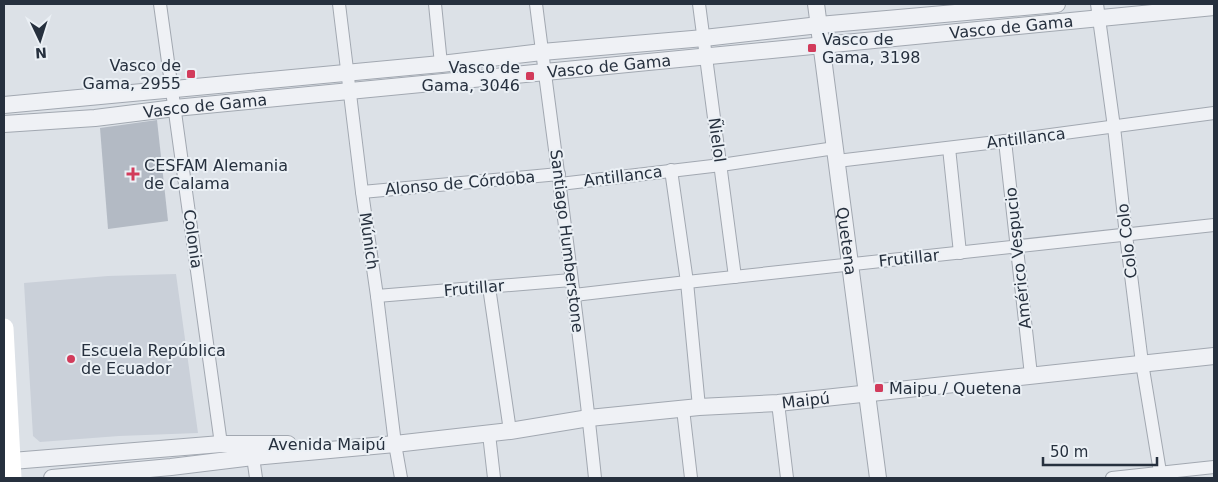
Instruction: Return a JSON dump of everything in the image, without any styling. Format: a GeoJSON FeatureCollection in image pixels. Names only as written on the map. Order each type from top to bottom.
{"type":"FeatureCollection","features":[{"type":"Feature","properties":{"kind":"main road"},"geometry":{"type":"LineString","coordinates":[[4,328],[9,467]]}},
{"type":"Feature","properties":{"kind":"street","name":"Colonia"},"geometry":{"type":"LineString","coordinates":[[160,4],[222,444]]}},
{"type":"Feature","properties":{"kind":"street","name":"Múnich"},"geometry":{"type":"LineString","coordinates":[[339,4],[362,192],[401,478]]}},
{"type":"Feature","properties":{"kind":"street"},"geometry":{"type":"LineString","coordinates":[[435,4],[441,64]]}},
{"type":"Feature","properties":{"kind":"street","name":"Santiago Humberstone"},"geometry":{"type":"LineString","coordinates":[[536,4],[560,179],[595,478]]}},
{"type":"Feature","properties":{"kind":"street","name":"Ñielol"},"geometry":{"type":"LineString","coordinates":[[699,4],[736,277]]}},
{"type":"Feature","properties":{"kind":"street","name":"Quetena"},"geometry":{"type":"LineString","coordinates":[[816,4],[878,478]]}},
{"type":"Feature","properties":{"kind":"street","name":"Vasco de Gama"},"geometry":{"type":"LineString","coordinates":[[4,105],[704,38],[978,7],[1057,4]]}},
{"type":"Feature","properties":{"kind":"street","name":"Vasco de Gama"},"geometry":{"type":"LineString","coordinates":[[4,124],[95,118],[175,108],[822,45],[1098,11],[1214,7]]}},
{"type":"Feature","properties":{"kind":"street","name":"Colo Colo"},"geometry":{"type":"LineString","coordinates":[[1098,11],[1114,126],[1142,363],[1161,475]]}},
{"type":"Feature","properties":{"kind":"street","name":"Antillanca"},"geometry":{"type":"LineString","coordinates":[[560,179],[836,154],[949,148],[1214,113]]}},
{"type":"Feature","properties":{"kind":"street","name":"Américo Vespucio"},"geometry":{"type":"LineString","coordinates":[[1005,141],[1031,375]]}},
{"type":"Feature","properties":{"kind":"street"},"geometry":{"type":"LineString","coordinates":[[949,148],[960,253]]}},
{"type":"Feature","properties":{"kind":"street"},"geometry":{"type":"LineString","coordinates":[[671,170],[687,282],[692,478]]}},
{"type":"Feature","properties":{"kind":"street","name":"Alonso de Córdoba"},"geometry":{"type":"LineString","coordinates":[[362,192],[560,179]]}},
{"type":"Feature","properties":{"kind":"street","name":"Frutillar"},"geometry":{"type":"LineString","coordinates":[[574,295],[1214,225]]}},
{"type":"Feature","properties":{"kind":"street","name":"Frutillar"},"geometry":{"type":"LineString","coordinates":[[377,296],[572,280]]}},
{"type":"Feature","properties":{"kind":"street"},"geometry":{"type":"LineString","coordinates":[[489,287],[510,431]]}},
{"type":"Feature","properties":{"kind":"street","name":"Maipú"},"geometry":{"type":"LineString","coordinates":[[395,444],[489,434],[589,418],[778,402],[1214,356]]}},
{"type":"Feature","properties":{"kind":"street"},"geometry":{"type":"LineString","coordinates":[[778,402],[787,478]]}},
{"type":"Feature","properties":{"kind":"street"},"geometry":{"type":"LineString","coordinates":[[489,434],[494,478]]}},
{"type":"Feature","properties":{"kind":"street","name":"Avenida Maipú"},"geometry":{"type":"LineString","coordinates":[[9,467],[222,444],[395,444]]}},
{"type":"Feature","properties":{"kind":"street","name":"Avenida Maipú"},"geometry":{"type":"LineString","coordinates":[[52,478],[172,473],[253,457],[395,444]]}},
{"type":"Feature","properties":{"kind":"street"},"geometry":{"type":"LineString","coordinates":[[253,457],[256,478]]}},
{"type":"Feature","properties":{"kind":"street"},"geometry":{"type":"LineString","coordinates":[[1112,478],[1161,475],[1214,468]]}},
{"type":"Feature","properties":{"kind":"shaded area"},"geometry":{"type":"Polygon","coordinates":[[[176,274],[198,433],[40,442],[33,436],[24,283],[108,276],[176,274]]]}},
{"type":"Feature","properties":{"kind":"building","name":"CESFAM Alemania de Calama"},"geometry":{"type":"Polygon","coordinates":[[[157,120],[168,221],[108,229],[100,128],[157,120]]]}},
{"type":"Feature","properties":{"kind":"place","name":"Vasco de Gama, 3198"},"geometry":{"type":"Point","coordinates":[812,48]}},
{"type":"Feature","properties":{"kind":"place","name":"Vasco de Gama, 2955"},"geometry":{"type":"Point","coordinates":[191,74]}},
{"type":"Feature","properties":{"kind":"place","name":"Vasco de Gama, 3046"},"geometry":{"type":"Point","coordinates":[530,76]}},
{"type":"Feature","properties":{"kind":"place","name":"CESFAM Alemania de Calama"},"geometry":{"type":"Point","coordinates":[133,174]}},
{"type":"Feature","properties":{"kind":"place","name":"Escuela República de Ecuador"},"geometry":{"type":"Point","coordinates":[71,359]}},
{"type":"Feature","properties":{"kind":"place","name":"Maipu / Quetena"},"geometry":{"type":"Point","coordinates":[879,388]}}]}
